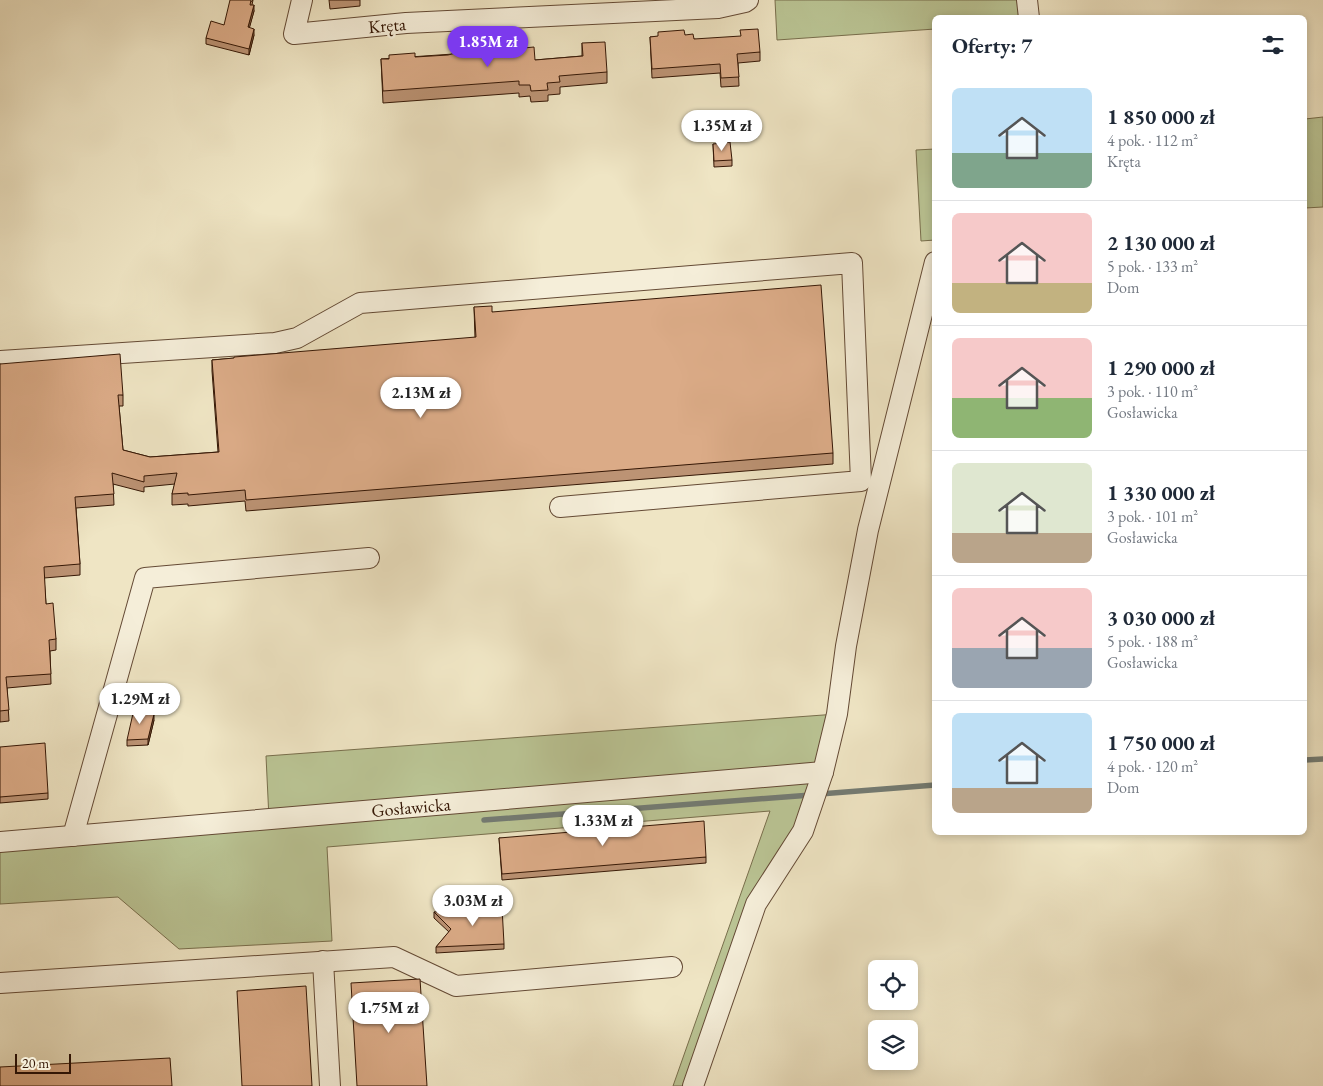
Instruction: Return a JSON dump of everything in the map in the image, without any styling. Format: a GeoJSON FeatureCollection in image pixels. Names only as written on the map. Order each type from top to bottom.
{"type":"FeatureCollection","features":[{"type":"Feature","properties":{"kind":"street","name":"Kręta"},"geometry":{"type":"LineString","coordinates":[[302,0],[294,34],[406,23],[718,8],[748,0]]}},
{"type":"Feature","properties":{"kind":"street"},"geometry":{"type":"LineString","coordinates":[[1027,0],[1029,15]]}},
{"type":"Feature","properties":{"kind":"street"},"geometry":{"type":"LineString","coordinates":[[0,361],[275,343],[297,338],[360,303],[852,264],[861,482],[560,508]]}},
{"type":"Feature","properties":{"kind":"street"},"geometry":{"type":"LineString","coordinates":[[693,1086],[756,904],[803,831],[823,772],[837,714],[846,646],[868,530],[932,274]]}},
{"type":"Feature","properties":{"kind":"street"},"geometry":{"type":"LineString","coordinates":[[73,836],[145,578],[369,558]]}},
{"type":"Feature","properties":{"kind":"street","name":"Gosławicka"},"geometry":{"type":"LineString","coordinates":[[0,842],[823,772]]}},
{"type":"Feature","properties":{"kind":"street"},"geometry":{"type":"LineString","coordinates":[[0,982],[394,957],[456,986],[672,967]]}},
{"type":"Feature","properties":{"kind":"street"},"geometry":{"type":"LineString","coordinates":[[323,961],[330,1086]]}},
{"type":"Feature","properties":{"kind":"green space"},"geometry":{"type":"Polygon","coordinates":[[[775,0],[1027,0],[1029,15],[932,15],[932,29],[777,40],[775,0]]]}},
{"type":"Feature","properties":{"kind":"green space"},"geometry":{"type":"Polygon","coordinates":[[[1323,117],[1323,207],[1307,208],[1307,119],[1323,117]]]}},
{"type":"Feature","properties":{"kind":"green space"},"geometry":{"type":"Polygon","coordinates":[[[932,149],[932,240],[921,241],[916,150],[932,149]]]}},
{"type":"Feature","properties":{"kind":"green space"},"geometry":{"type":"Polygon","coordinates":[[[837,714],[823,772],[756,904],[693,1086],[673,1086],[770,811],[327,847],[332,941],[179,949],[118,897],[0,904],[0,842],[269,819],[266,756],[837,714]]]}},
{"type":"Feature","properties":{"kind":"building"},"geometry":{"type":"Polygon","coordinates":[[[230,0],[251,0],[250,5],[254,5],[248,27],[254,29],[249,49],[206,38],[211,21],[224,25],[230,0]]]}},
{"type":"Feature","properties":{"kind":"building"},"geometry":{"type":"Polygon","coordinates":[[[758,29],[760,52],[737,54],[739,77],[721,78],[720,64],[652,69],[650,37],[658,36],[658,32],[684,30],[685,35],[693,34],[694,39],[741,36],[740,30],[758,29]]]}},
{"type":"Feature","properties":{"kind":"building"},"geometry":{"type":"Polygon","coordinates":[[[605,42],[607,72],[559,76],[560,82],[547,83],[548,90],[531,91],[530,85],[519,85],[519,81],[383,91],[381,59],[389,59],[389,55],[415,53],[415,57],[448,55],[456,53],[456,49],[481,48],[482,52],[534,47],[535,60],[583,56],[582,43],[605,42]]]}},
{"type":"Feature","properties":{"kind":"building"},"geometry":{"type":"Polygon","coordinates":[[[730,142],[732,160],[714,161],[713,144],[730,142]]]}},
{"type":"Feature","properties":{"kind":"building"},"geometry":{"type":"Polygon","coordinates":[[[821,285],[833,453],[246,500],[245,490],[188,495],[188,493],[172,494],[177,473],[144,476],[144,482],[112,473],[114,494],[75,497],[80,564],[44,567],[46,604],[53,603],[56,639],[49,640],[51,674],[6,677],[9,710],[0,711],[0,364],[120,354],[123,395],[118,395],[123,450],[150,457],[219,452],[212,360],[476,337],[474,307],[492,306],[492,312],[821,285]]]}},
{"type":"Feature","properties":{"kind":"building"},"geometry":{"type":"Polygon","coordinates":[[[134,709],[154,714],[148,739],[127,740],[134,709]]]}},
{"type":"Feature","properties":{"kind":"building"},"geometry":{"type":"Polygon","coordinates":[[[45,743],[48,793],[0,797],[0,747],[45,743]]]}},
{"type":"Feature","properties":{"kind":"building"},"geometry":{"type":"Polygon","coordinates":[[[704,821],[706,857],[502,874],[499,838],[704,821]]]}},
{"type":"Feature","properties":{"kind":"building"},"geometry":{"type":"Polygon","coordinates":[[[502,907],[504,944],[436,947],[451,929],[434,912],[502,907]]]}},
{"type":"Feature","properties":{"kind":"building"},"geometry":{"type":"Polygon","coordinates":[[[420,979],[427,1086],[357,1086],[351,983],[420,979]]]}},
{"type":"Feature","properties":{"kind":"building"},"geometry":{"type":"Polygon","coordinates":[[[306,986],[312,1086],[242,1086],[237,991],[306,986]]]}},
{"type":"Feature","properties":{"kind":"building"},"geometry":{"type":"Polygon","coordinates":[[[170,1058],[172,1086],[0,1086],[0,1067],[170,1058]]]}},
{"type":"Feature","properties":{"kind":"waterway"},"geometry":{"type":"LineString","coordinates":[[1307,760],[1323,759]]}},
{"type":"Feature","properties":{"kind":"waterway"},"geometry":{"type":"LineString","coordinates":[[820,794],[932,785]]}},
{"type":"Feature","properties":{"kind":"waterway"},"geometry":{"type":"LineString","coordinates":[[484,820],[811,795]]}}]}
